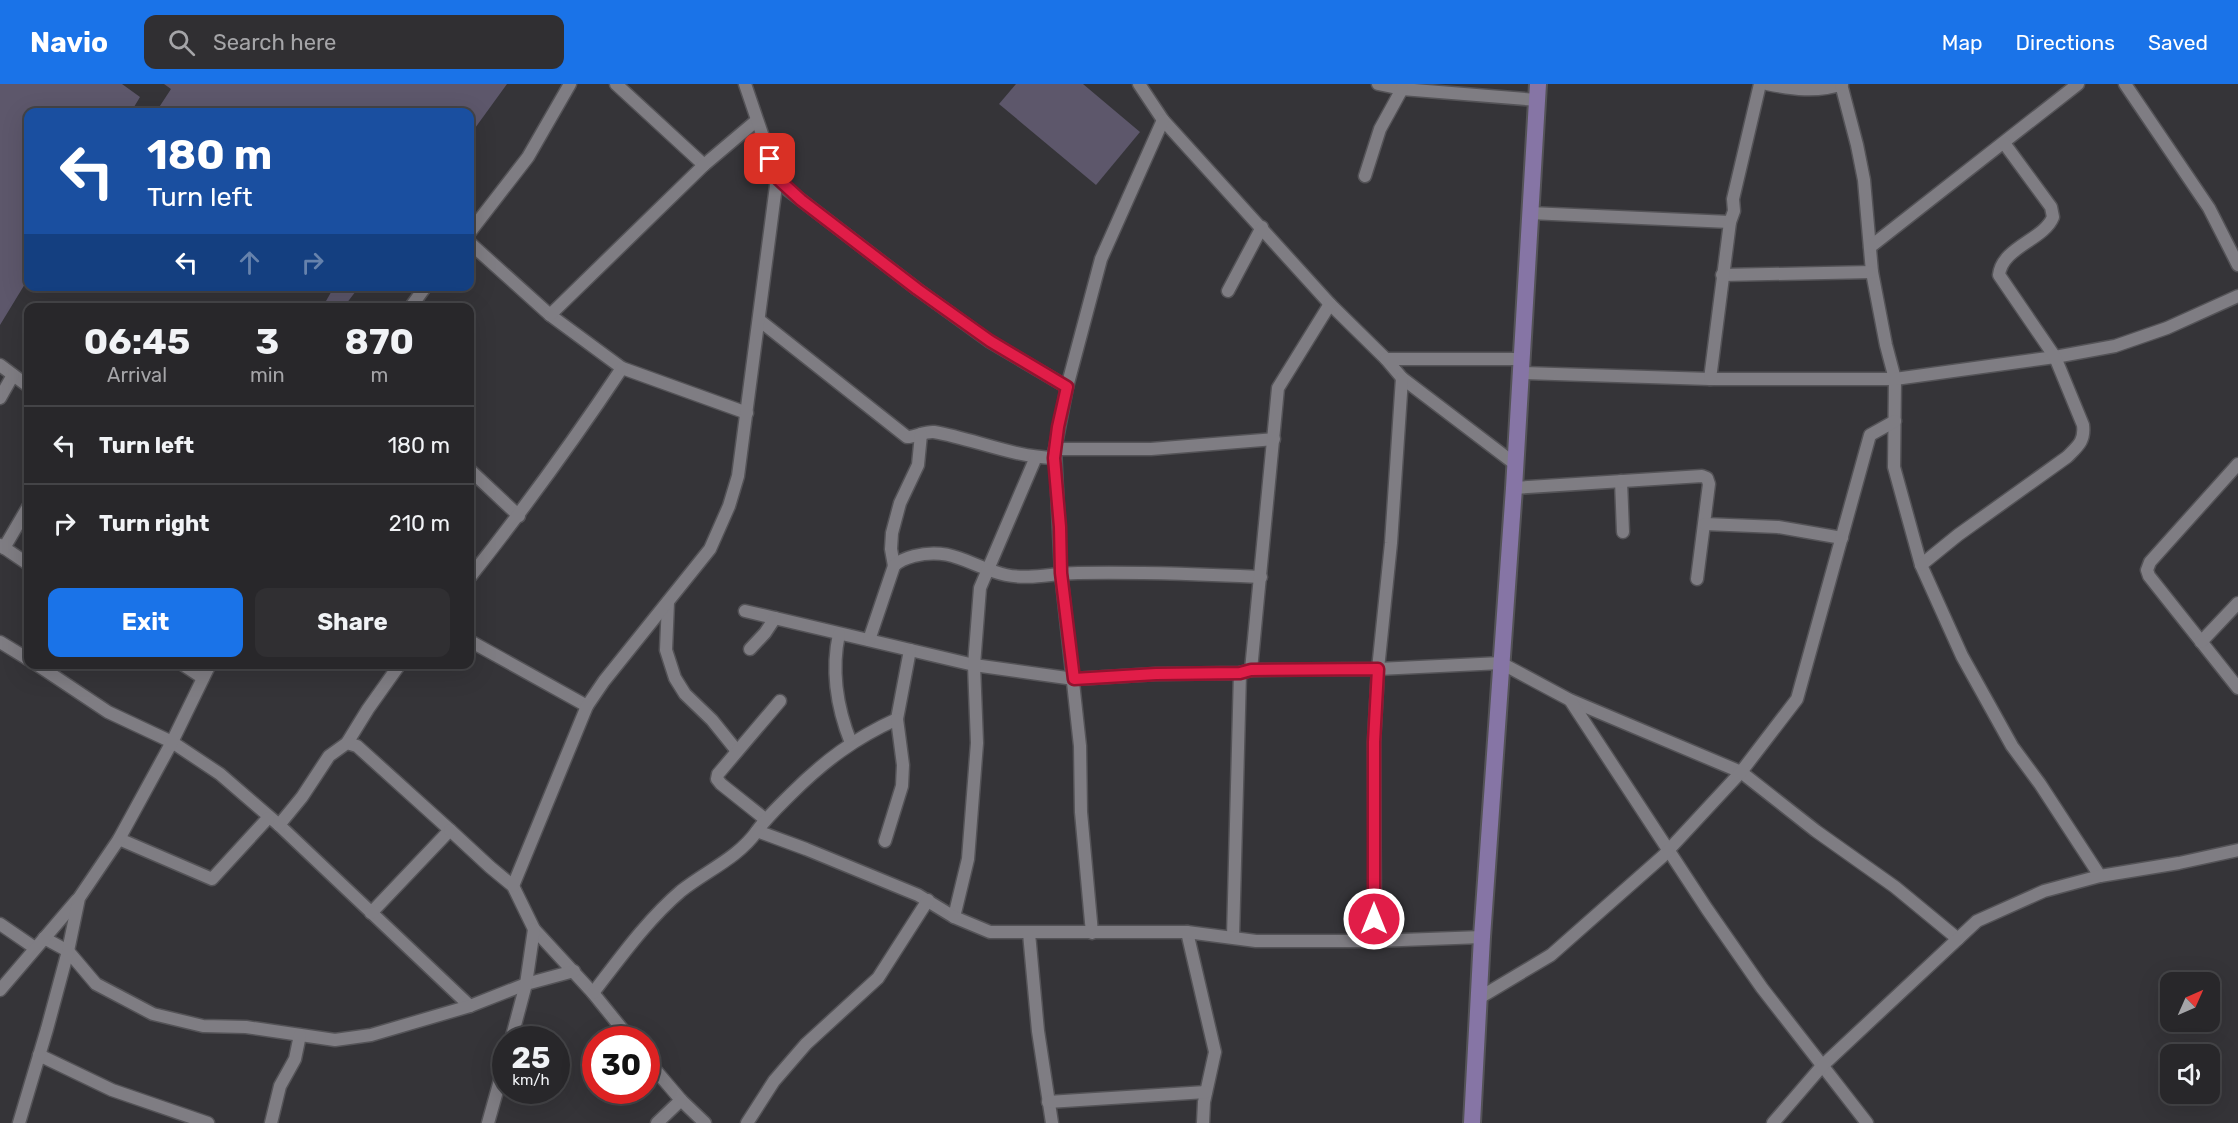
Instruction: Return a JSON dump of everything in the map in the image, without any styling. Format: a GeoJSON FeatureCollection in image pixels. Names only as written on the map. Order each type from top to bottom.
{"type":"FeatureCollection","features":[{"type":"Feature","properties":{"kind":"main road"},"geometry":{"type":"LineString","coordinates":[[1472,1123],[1482,937],[1514,488],[1538,92]]}},
{"type":"Feature","properties":{"kind":"street"},"geometry":{"type":"LineString","coordinates":[[474,227],[528,157],[570,84]]}},
{"type":"Feature","properties":{"kind":"street"},"geometry":{"type":"LineString","coordinates":[[616,84],[704,165]]}},
{"type":"Feature","properties":{"kind":"street"},"geometry":{"type":"LineString","coordinates":[[745,84],[777,178],[795,195],[990,341],[1067,387]]}},
{"type":"Feature","properties":{"kind":"street"},"geometry":{"type":"LineString","coordinates":[[1139,84],[1163,120],[1330,304],[1402,378],[1515,464]]}},
{"type":"Feature","properties":{"kind":"street"},"geometry":{"type":"LineString","coordinates":[[1378,84],[1402,89],[1538,92]]}},
{"type":"Feature","properties":{"kind":"street"},"geometry":{"type":"LineString","coordinates":[[1710,379],[1722,276],[1730,222],[1734,211],[1733,199],[1760,84]]}},
{"type":"Feature","properties":{"kind":"street"},"geometry":{"type":"LineString","coordinates":[[1767,84],[1812,90],[1841,84],[1864,180],[1872,272],[1895,379],[1894,467],[1921,565],[1962,656],[2012,746],[2040,784],[2100,876]]}},
{"type":"Feature","properties":{"kind":"street"},"geometry":{"type":"LineString","coordinates":[[1870,247],[2078,84]]}},
{"type":"Feature","properties":{"kind":"street"},"geometry":{"type":"LineString","coordinates":[[2125,84],[2209,208],[2238,265]]}},
{"type":"Feature","properties":{"kind":"street"},"geometry":{"type":"LineString","coordinates":[[1365,176],[1380,129],[1402,89]]}},
{"type":"Feature","properties":{"kind":"street"},"geometry":{"type":"LineString","coordinates":[[1092,933],[1081,812],[1080,746],[1061,573],[1054,453],[1067,387],[1101,260],[1163,120]]}},
{"type":"Feature","properties":{"kind":"street"},"geometry":{"type":"LineString","coordinates":[[550,315],[704,165],[756,121]]}},
{"type":"Feature","properties":{"kind":"street"},"geometry":{"type":"LineString","coordinates":[[1921,565],[1958,535],[2067,457],[2083,440],[2083,425],[2055,357],[1999,275],[2000,268],[2006,259],[2046,226],[2053,217],[2051,207],[2004,143]]}},
{"type":"Feature","properties":{"kind":"street"},"geometry":{"type":"LineString","coordinates":[[513,886],[587,706],[604,681],[710,549],[716,536],[738,476],[777,178]]}},
{"type":"Feature","properties":{"kind":"street"},"geometry":{"type":"LineString","coordinates":[[1530,213],[1730,222]]}},
{"type":"Feature","properties":{"kind":"street"},"geometry":{"type":"LineString","coordinates":[[1228,291],[1262,227]]}},
{"type":"Feature","properties":{"kind":"street"},"geometry":{"type":"LineString","coordinates":[[474,247],[550,315],[622,368],[747,413]]}},
{"type":"Feature","properties":{"kind":"street"},"geometry":{"type":"LineString","coordinates":[[1722,276],[1872,272]]}},
{"type":"Feature","properties":{"kind":"street"},"geometry":{"type":"LineString","coordinates":[[1386,359],[1710,379],[1895,379],[2055,357],[2125,342],[2167,328],[2238,296]]}},
{"type":"Feature","properties":{"kind":"street"},"geometry":{"type":"LineString","coordinates":[[1233,937],[1245,672],[1261,577],[1278,387],[1330,304]]}},
{"type":"Feature","properties":{"kind":"street"},"geometry":{"type":"LineString","coordinates":[[759,320],[907,437],[931,432],[1036,458],[1054,453],[1274,439]]}},
{"type":"Feature","properties":{"kind":"street"},"geometry":{"type":"LineString","coordinates":[[0,365],[24,383]]}},
{"type":"Feature","properties":{"kind":"street"},"geometry":{"type":"LineString","coordinates":[[474,572],[568,449],[622,368]]}},
{"type":"Feature","properties":{"kind":"street"},"geometry":{"type":"LineString","coordinates":[[0,398],[14,375]]}},
{"type":"Feature","properties":{"kind":"street"},"geometry":{"type":"LineString","coordinates":[[1374,941],[1374,742],[1402,378]]}},
{"type":"Feature","properties":{"kind":"street"},"geometry":{"type":"LineString","coordinates":[[1479,998],[1551,955],[1669,849],[1741,772],[1797,699],[1870,435],[1894,421]]}},
{"type":"Feature","properties":{"kind":"street"},"geometry":{"type":"LineString","coordinates":[[869,640],[894,566],[891,549],[892,533],[900,503],[918,465],[921,434]]}},
{"type":"Feature","properties":{"kind":"street"},"geometry":{"type":"LineString","coordinates":[[954,917],[968,859],[976,743],[974,665],[980,588],[1036,458]]}},
{"type":"Feature","properties":{"kind":"street"},"geometry":{"type":"LineString","coordinates":[[2238,464],[2150,562],[2147,570],[2165,599],[2238,688]]}},
{"type":"Feature","properties":{"kind":"street"},"geometry":{"type":"LineString","coordinates":[[474,474],[519,516]]}},
{"type":"Feature","properties":{"kind":"street"},"geometry":{"type":"LineString","coordinates":[[1514,488],[1702,476],[1707,478],[1709,484],[1697,579]]}},
{"type":"Feature","properties":{"kind":"street"},"geometry":{"type":"LineString","coordinates":[[1622,481],[1623,532]]}},
{"type":"Feature","properties":{"kind":"street"},"geometry":{"type":"LineString","coordinates":[[24,513],[2,547],[24,561]]}},
{"type":"Feature","properties":{"kind":"street"},"geometry":{"type":"LineString","coordinates":[[1705,524],[1778,527],[1842,538]]}},
{"type":"Feature","properties":{"kind":"street"},"geometry":{"type":"LineString","coordinates":[[894,566],[904,559],[930,552],[958,557],[1006,575],[1030,578],[1061,573],[1166,572],[1261,577]]}},
{"type":"Feature","properties":{"kind":"street"},"geometry":{"type":"LineString","coordinates":[[668,602],[666,650],[675,678],[685,694],[712,720],[737,751]]}},
{"type":"Feature","properties":{"kind":"street"},"geometry":{"type":"LineString","coordinates":[[2201,642],[2238,603]]}},
{"type":"Feature","properties":{"kind":"street"},"geometry":{"type":"LineString","coordinates":[[745,611],[974,665],[1074,679],[1156,674],[1378,669],[1501,663],[1570,700],[1741,772],[1816,831],[1895,888],[1958,939]]}},
{"type":"Feature","properties":{"kind":"street"},"geometry":{"type":"LineString","coordinates":[[750,649],[775,618]]}},
{"type":"Feature","properties":{"kind":"street"},"geometry":{"type":"LineString","coordinates":[[839,634],[835,652],[835,680],[842,720],[850,743]]}},
{"type":"Feature","properties":{"kind":"street"},"geometry":{"type":"LineString","coordinates":[[0,642],[24,657]]}},
{"type":"Feature","properties":{"kind":"street"},"geometry":{"type":"LineString","coordinates":[[474,643],[587,706]]}},
{"type":"Feature","properties":{"kind":"street"},"geometry":{"type":"LineString","coordinates":[[885,841],[902,786],[903,765],[897,719],[910,650]]}},
{"type":"Feature","properties":{"kind":"street"},"geometry":{"type":"LineString","coordinates":[[44,669],[108,712],[172,742],[220,774],[470,1006]]}},
{"type":"Feature","properties":{"kind":"street"},"geometry":{"type":"LineString","coordinates":[[190,669],[203,678]]}},
{"type":"Feature","properties":{"kind":"street"},"geometry":{"type":"LineString","coordinates":[[0,990],[79,898],[118,839],[172,742],[208,669]]}},
{"type":"Feature","properties":{"kind":"street"},"geometry":{"type":"LineString","coordinates":[[118,839],[212,879],[302,797],[329,756],[347,743],[396,669]]}},
{"type":"Feature","properties":{"kind":"street"},"geometry":{"type":"LineString","coordinates":[[1570,700],[1748,968],[1866,1123]]}},
{"type":"Feature","properties":{"kind":"street"},"geometry":{"type":"LineString","coordinates":[[765,819],[717,779],[718,774],[780,701]]}},
{"type":"Feature","properties":{"kind":"street"},"geometry":{"type":"LineString","coordinates":[[593,993],[624,954],[681,891],[747,846],[765,819],[825,762],[868,732],[897,719]]}},
{"type":"Feature","properties":{"kind":"street"},"geometry":{"type":"LineString","coordinates":[[347,743],[357,746],[513,886],[534,929],[574,971],[620,1026]]}},
{"type":"Feature","properties":{"kind":"street"},"geometry":{"type":"LineString","coordinates":[[371,913],[450,830]]}},
{"type":"Feature","properties":{"kind":"street"},"geometry":{"type":"LineString","coordinates":[[757,831],[928,900],[954,917],[990,932],[1187,932],[1256,941],[1374,941],[1482,937]]}},
{"type":"Feature","properties":{"kind":"street"},"geometry":{"type":"LineString","coordinates":[[1773,1123],[1822,1066],[1977,921],[2044,891],[2100,876],[2179,863],[2238,850]]}},
{"type":"Feature","properties":{"kind":"street"},"geometry":{"type":"LineString","coordinates":[[19,1123],[68,951],[79,898]]}},
{"type":"Feature","properties":{"kind":"street"},"geometry":{"type":"LineString","coordinates":[[747,1123],[774,1081],[806,1044],[878,978],[928,900]]}},
{"type":"Feature","properties":{"kind":"street"},"geometry":{"type":"LineString","coordinates":[[0,924],[35,948]]}},
{"type":"Feature","properties":{"kind":"street"},"geometry":{"type":"LineString","coordinates":[[515,1026],[526,984],[534,929]]}},
{"type":"Feature","properties":{"kind":"street"},"geometry":{"type":"LineString","coordinates":[[1187,932],[1215,1052],[1202,1113],[1203,1123]]}},
{"type":"Feature","properties":{"kind":"street"},"geometry":{"type":"LineString","coordinates":[[1029,933],[1038,1031],[1052,1123]]}},
{"type":"Feature","properties":{"kind":"street"},"geometry":{"type":"LineString","coordinates":[[44,938],[68,951],[96,984],[153,1014],[203,1026],[246,1027],[334,1040],[371,1035],[470,1006],[526,984],[574,971]]}},
{"type":"Feature","properties":{"kind":"street"},"geometry":{"type":"LineString","coordinates":[[271,1123],[280,1086],[295,1059],[300,1035]]}},
{"type":"Feature","properties":{"kind":"street"},"geometry":{"type":"LineString","coordinates":[[39,1055],[112,1090],[208,1123]]}},
{"type":"Feature","properties":{"kind":"street"},"geometry":{"type":"LineString","coordinates":[[660,1075],[705,1123]]}},
{"type":"Feature","properties":{"kind":"street"},"geometry":{"type":"LineString","coordinates":[[1048,1102],[1206,1092]]}},
{"type":"Feature","properties":{"kind":"street"},"geometry":{"type":"LineString","coordinates":[[657,1123],[681,1100]]}},
{"type":"Feature","properties":{"kind":"street"},"geometry":{"type":"LineString","coordinates":[[488,1123],[493,1104]]}},
{"type":"Feature","properties":{"kind":"shaded area"},"geometry":{"type":"Polygon","coordinates":[[[0,84],[122,84],[140,97],[133,108],[24,108],[24,286],[0,325],[0,84]]]}},
{"type":"Feature","properties":{"kind":"shaded area"},"geometry":{"type":"Polygon","coordinates":[[[164,84],[507,84],[474,129],[474,108],[159,108],[171,89],[164,84]]]}},
{"type":"Feature","properties":{"kind":"shaded area"},"geometry":{"type":"Polygon","coordinates":[[[1016,84],[1083,84],[1140,132],[1096,185],[999,104],[1016,84]]]}},
{"type":"Feature","properties":{"kind":"shaded area"},"geometry":{"type":"Polygon","coordinates":[[[332,291],[356,291],[347,303],[326,301],[332,291]]]}},
{"type":"Feature","properties":{"kind":"route"},"geometry":{"type":"LineString","coordinates":[[770,159],[777,178],[801,200],[917,289],[990,341],[1067,387],[1054,458],[1061,573],[1074,679],[1156,674],[1240,673],[1251,670],[1378,669],[1374,742],[1374,919]]}}]}
